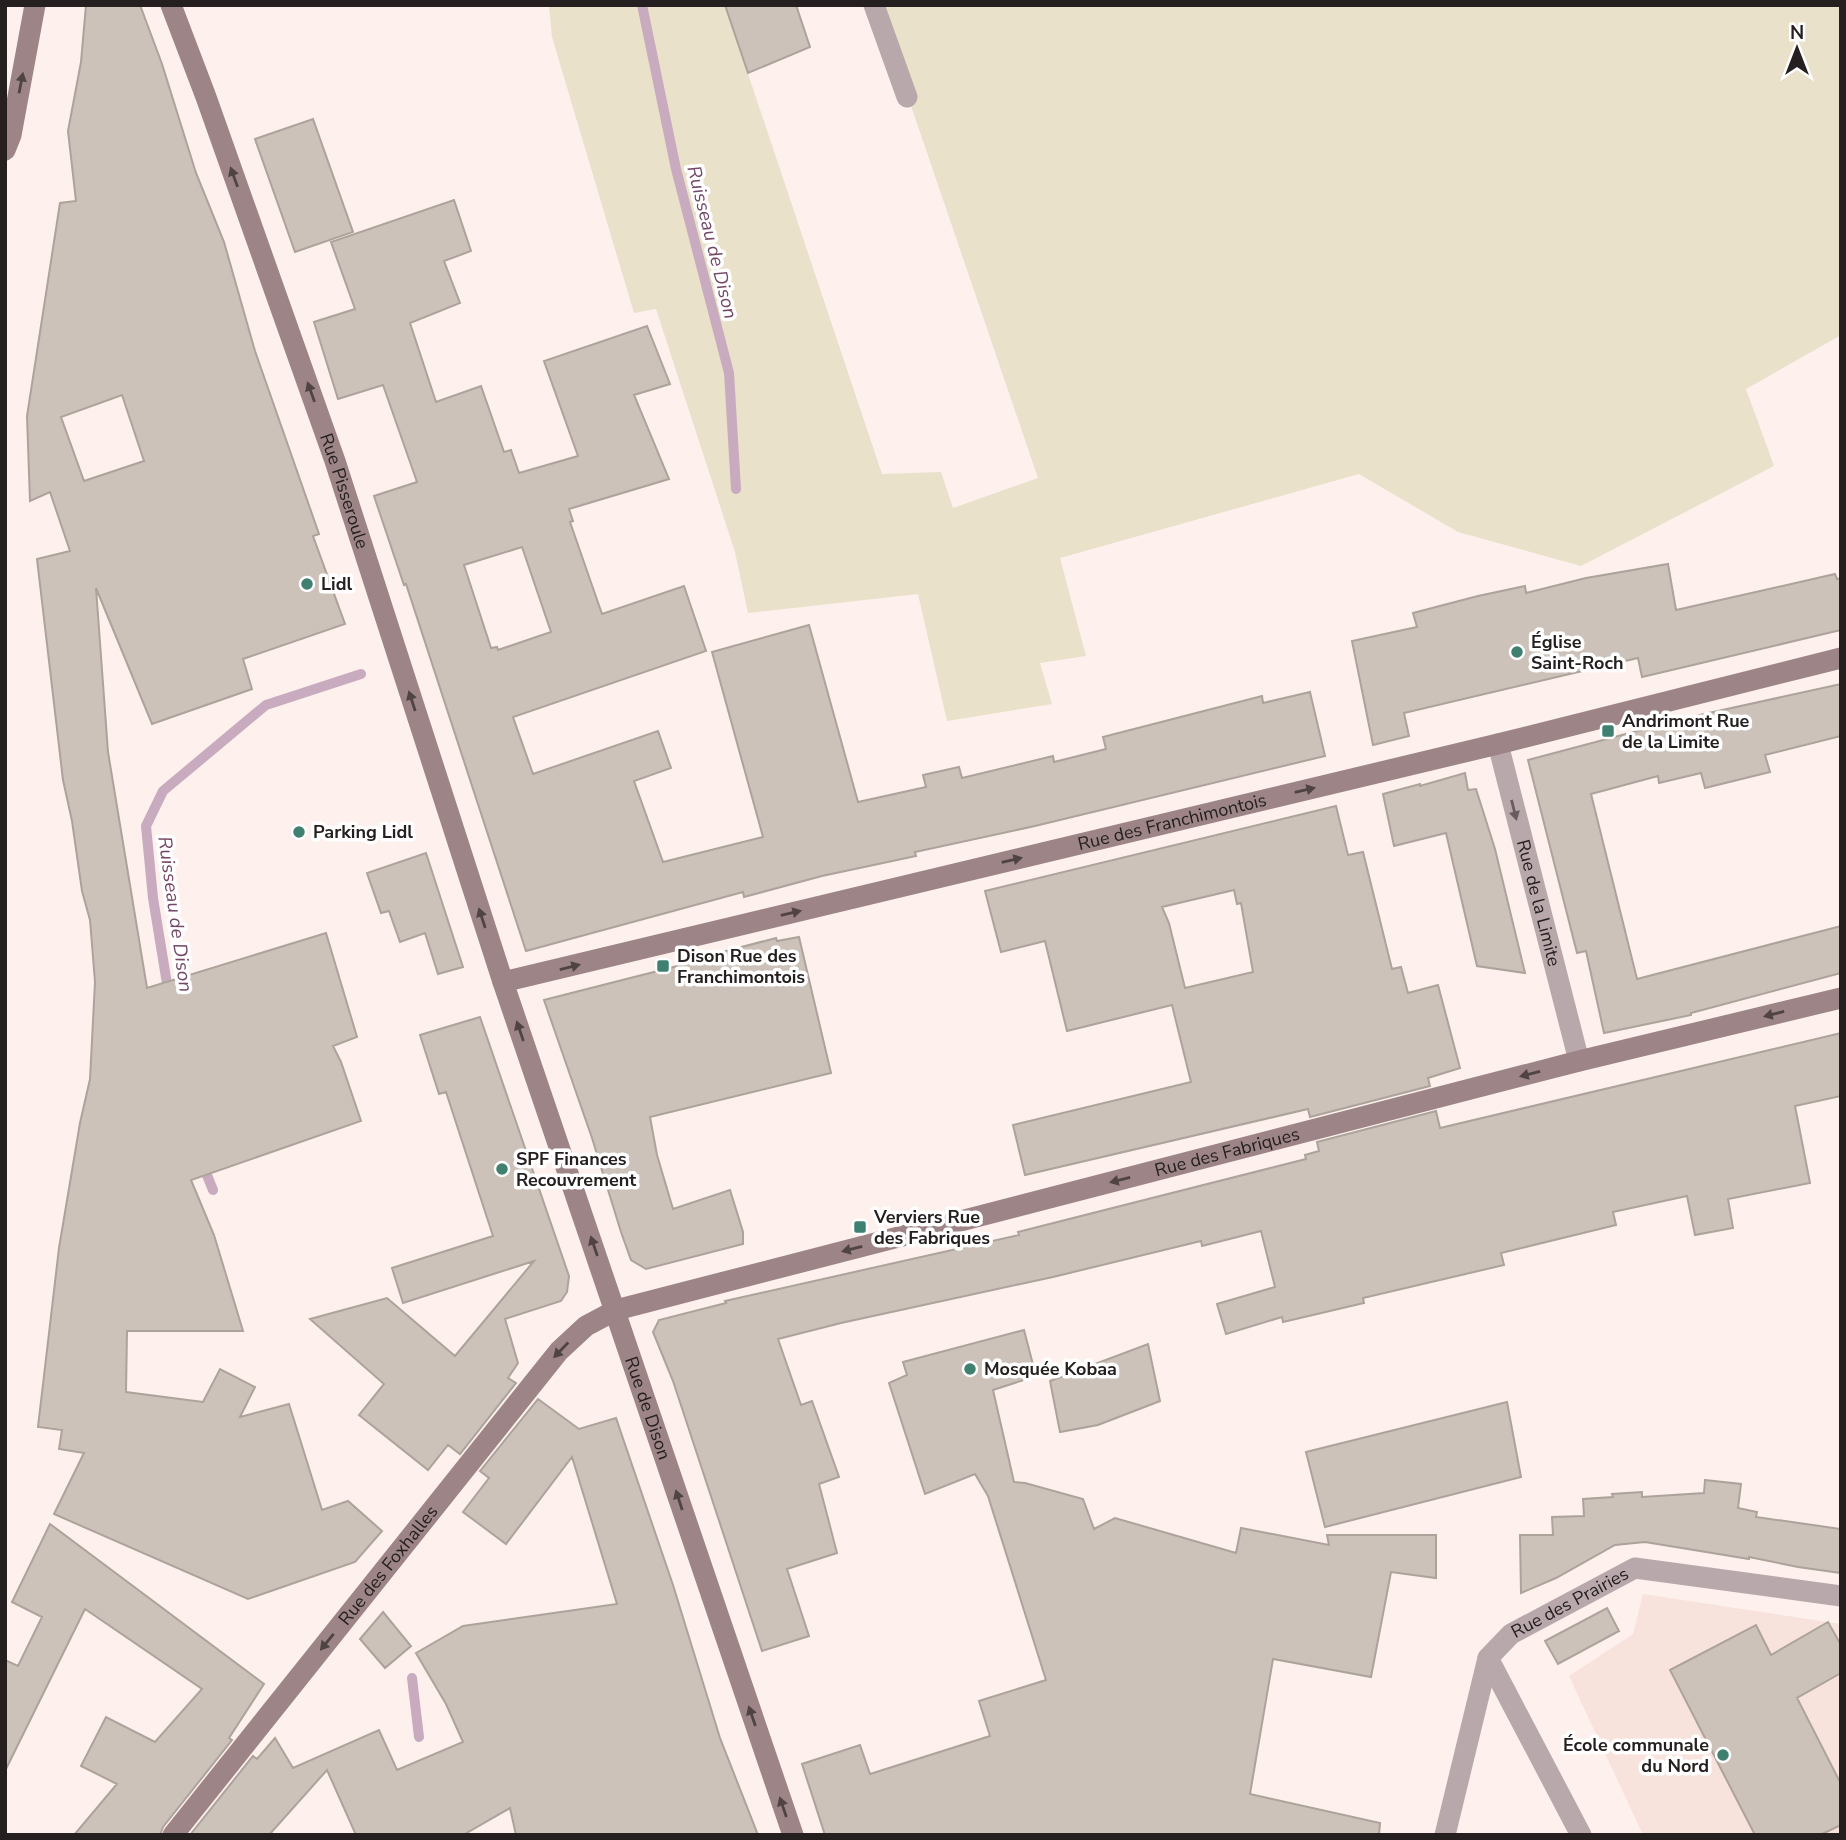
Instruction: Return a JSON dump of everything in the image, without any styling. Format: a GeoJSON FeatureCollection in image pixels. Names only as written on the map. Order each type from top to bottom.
{"type":"FeatureCollection","features":[{"type":"Feature","properties":{"kind":"street"},"geometry":{"type":"LineString","coordinates":[[5,150],[36,5]]}},
{"type":"Feature","properties":{"kind":"street","name":"Rue Pisseroule"},"geometry":{"type":"LineString","coordinates":[[170,5],[206,97],[335,461],[503,982]]}},
{"type":"Feature","properties":{"kind":"street"},"geometry":{"type":"LineString","coordinates":[[873,5],[908,97]]}},
{"type":"Feature","properties":{"kind":"street","name":"Rue des Franchimontois"},"geometry":{"type":"LineString","coordinates":[[503,982],[1498,744],[1841,658]]}},
{"type":"Feature","properties":{"kind":"street","name":"Rue de la Limite"},"geometry":{"type":"LineString","coordinates":[[1498,744],[1579,1061]]}},
{"type":"Feature","properties":{"kind":"street","name":"Rue de Dison"},"geometry":{"type":"LineString","coordinates":[[503,982],[793,1835]]}},
{"type":"Feature","properties":{"kind":"street","name":"Rue des Fabriques"},"geometry":{"type":"LineString","coordinates":[[616,1310],[1579,1061],[1841,998]]}},
{"type":"Feature","properties":{"kind":"street","name":"Rue des Foxhalles"},"geometry":{"type":"LineString","coordinates":[[173,1835],[559,1351],[586,1326],[616,1310]]}},
{"type":"Feature","properties":{"kind":"street","name":"Rue des Prairies"},"geometry":{"type":"LineString","coordinates":[[1488,1658],[1511,1634],[1634,1568],[1841,1596]]}},
{"type":"Feature","properties":{"kind":"street"},"geometry":{"type":"LineString","coordinates":[[1445,1835],[1488,1658]]}},
{"type":"Feature","properties":{"kind":"street"},"geometry":{"type":"LineString","coordinates":[[1488,1658],[1581,1835]]}},
{"type":"Feature","properties":{"kind":"shaded area"},"geometry":{"type":"Polygon","coordinates":[[[549,5],[725,5],[882,474],[941,472],[953,508],[1038,478],[874,5],[1841,5],[1841,335],[1746,389],[1774,466],[1581,566],[1458,532],[1359,474],[1060,558],[1086,656],[1040,663],[1052,704],[947,721],[918,594],[748,613],[735,552],[656,309],[634,313],[552,37],[549,5]]]}},
{"type":"Feature","properties":{"kind":"shaded area","name":"École communale du Nord"},"geometry":{"type":"Polygon","coordinates":[[[1643,1594],[1841,1624],[1841,1835],[1643,1835],[1569,1676],[1633,1634],[1643,1594]]]}},
{"type":"Feature","properties":{"kind":"building"},"geometry":{"type":"Polygon","coordinates":[[[86,5],[140,5],[162,64],[196,173],[224,242],[255,351],[319,534],[313,536],[345,624],[243,659],[252,689],[152,724],[96,588],[108,752],[147,988],[326,933],[357,1037],[333,1046],[361,1121],[191,1180],[214,1235],[243,1331],[127,1331],[126,1392],[203,1402],[220,1369],[255,1387],[240,1417],[289,1404],[322,1510],[348,1501],[382,1531],[355,1562],[248,1599],[54,1514],[84,1453],[59,1449],[62,1430],[38,1427],[59,1248],[90,1079],[95,982],[90,920],[82,891],[63,780],[37,559],[70,551],[50,492],[30,501],[27,416],[60,203],[76,201],[68,131],[81,62],[86,5]],[[122,395],[61,417],[84,481],[144,461],[122,395]]]}},
{"type":"Feature","properties":{"kind":"building"},"geometry":{"type":"Polygon","coordinates":[[[725,5],[796,5],[810,47],[748,73],[725,5]]]}},
{"type":"Feature","properties":{"kind":"building"},"geometry":{"type":"Polygon","coordinates":[[[313,119],[353,232],[295,252],[255,139],[313,119]]]}},
{"type":"Feature","properties":{"kind":"building"},"geometry":{"type":"Polygon","coordinates":[[[454,200],[471,251],[444,261],[460,303],[410,323],[436,402],[481,386],[504,452],[511,450],[519,473],[578,456],[544,361],[647,326],[670,384],[634,395],[669,479],[569,509],[573,521],[570,522],[602,614],[684,586],[706,651],[513,717],[533,774],[658,731],[671,768],[634,781],[663,862],[763,837],[712,652],[809,625],[858,802],[926,787],[923,775],[959,767],[962,778],[1053,756],[1054,762],[1106,749],[1103,737],[1262,696],[1263,703],[1310,692],[1325,756],[915,852],[916,856],[822,876],[744,897],[743,892],[526,951],[406,584],[404,585],[374,496],[417,482],[383,385],[338,399],[314,322],[355,309],[331,242],[454,200]],[[522,547],[464,565],[491,648],[497,647],[498,650],[551,632],[522,547]]]}},
{"type":"Feature","properties":{"kind":"building"},"geometry":{"type":"Polygon","coordinates":[[[1668,564],[1676,610],[1835,574],[1837,579],[1841,578],[1841,630],[1642,677],[1638,658],[1404,713],[1409,736],[1373,745],[1352,641],[1417,627],[1413,613],[1478,596],[1525,586],[1526,593],[1586,578],[1668,564]]]}},
{"type":"Feature","properties":{"kind":"building"},"geometry":{"type":"Polygon","coordinates":[[[1841,684],[1841,736],[1765,755],[1770,772],[1705,788],[1701,773],[1659,783],[1658,776],[1591,794],[1637,979],[1841,926],[1841,973],[1691,1015],[1604,1033],[1586,951],[1577,953],[1528,760],[1686,718],[1841,684]]]}},
{"type":"Feature","properties":{"kind":"building"},"geometry":{"type":"Polygon","coordinates":[[[1465,773],[1468,790],[1476,789],[1495,849],[1525,973],[1477,966],[1446,833],[1394,846],[1383,794],[1465,773]]]}},
{"type":"Feature","properties":{"kind":"building"},"geometry":{"type":"Polygon","coordinates":[[[1336,806],[1348,855],[1363,852],[1392,969],[1401,967],[1408,993],[1438,985],[1460,1068],[1428,1078],[1430,1086],[1310,1117],[1308,1109],[1025,1175],[1013,1125],[1191,1082],[1172,1005],[1067,1031],[1045,941],[1001,952],[985,891],[1336,806]],[[1234,890],[1162,907],[1169,923],[1185,988],[1253,972],[1241,903],[1237,904],[1234,890]]]}},
{"type":"Feature","properties":{"kind":"building"},"geometry":{"type":"Polygon","coordinates":[[[426,853],[463,967],[438,974],[425,933],[400,942],[389,911],[381,913],[367,873],[426,853]]]}},
{"type":"Feature","properties":{"kind":"building"},"geometry":{"type":"Polygon","coordinates":[[[799,937],[831,1073],[650,1117],[657,1155],[673,1209],[730,1190],[743,1232],[743,1244],[646,1269],[631,1260],[544,1000],[776,938],[777,941],[799,937]]]}},
{"type":"Feature","properties":{"kind":"building"},"geometry":{"type":"Polygon","coordinates":[[[480,1017],[569,1276],[567,1292],[561,1301],[505,1319],[518,1363],[508,1378],[516,1383],[460,1454],[448,1445],[428,1470],[359,1415],[384,1384],[310,1319],[387,1298],[455,1356],[534,1261],[403,1303],[392,1268],[493,1236],[446,1092],[439,1094],[420,1035],[480,1017]]]}},
{"type":"Feature","properties":{"kind":"building"},"geometry":{"type":"Polygon","coordinates":[[[1841,1033],[1841,1096],[1795,1106],[1810,1183],[1728,1199],[1733,1228],[1695,1235],[1687,1196],[1613,1212],[1616,1225],[1501,1253],[1504,1265],[1363,1298],[1364,1303],[1283,1322],[1282,1317],[1226,1334],[1217,1304],[1275,1287],[1261,1231],[1202,1246],[1201,1241],[778,1339],[801,1405],[812,1401],[839,1477],[819,1484],[837,1553],[787,1569],[809,1636],[762,1651],[673,1381],[653,1332],[659,1320],[726,1303],[725,1301],[1019,1235],[1018,1232],[1306,1159],[1305,1155],[1319,1151],[1317,1142],[1436,1111],[1440,1128],[1841,1033]]]}},
{"type":"Feature","properties":{"kind":"building"},"geometry":{"type":"Polygon","coordinates":[[[1024,1330],[1036,1376],[993,1390],[1014,1482],[1083,1499],[1094,1529],[1115,1518],[1236,1553],[1241,1528],[1329,1545],[1327,1535],[1436,1535],[1436,1578],[1391,1572],[1371,1677],[1273,1659],[1250,1794],[1380,1823],[1379,1835],[825,1835],[802,1764],[860,1745],[870,1774],[990,1736],[979,1701],[1046,1680],[988,1496],[975,1474],[925,1494],[889,1383],[907,1375],[903,1362],[1024,1330]]]}},
{"type":"Feature","properties":{"kind":"building"},"geometry":{"type":"Polygon","coordinates":[[[1148,1344],[1160,1401],[1098,1425],[1060,1432],[1050,1381],[1148,1344]]]}},
{"type":"Feature","properties":{"kind":"building"},"geometry":{"type":"Polygon","coordinates":[[[538,1399],[579,1429],[616,1418],[673,1585],[720,1738],[758,1835],[516,1835],[510,1808],[463,1835],[356,1835],[327,1770],[269,1835],[190,1835],[253,1756],[257,1759],[275,1738],[293,1768],[379,1730],[397,1770],[463,1742],[446,1704],[416,1653],[463,1626],[617,1604],[572,1457],[506,1544],[463,1512],[489,1478],[480,1471],[538,1399]]]}},
{"type":"Feature","properties":{"kind":"building"},"geometry":{"type":"Polygon","coordinates":[[[1507,1402],[1521,1477],[1325,1527],[1306,1452],[1507,1402]]]}},
{"type":"Feature","properties":{"kind":"building"},"geometry":{"type":"Polygon","coordinates":[[[1705,1480],[1741,1484],[1738,1508],[1757,1512],[1756,1517],[1841,1529],[1841,1573],[1645,1542],[1615,1545],[1556,1578],[1521,1593],[1520,1535],[1553,1535],[1552,1517],[1584,1516],[1583,1499],[1642,1492],[1642,1497],[1704,1493],[1705,1480]]]}},
{"type":"Feature","properties":{"kind":"building"},"geometry":{"type":"Polygon","coordinates":[[[50,1524],[264,1684],[229,1738],[232,1740],[163,1827],[160,1835],[74,1835],[117,1784],[81,1766],[106,1717],[155,1742],[202,1689],[85,1609],[5,1771],[5,1660],[18,1666],[42,1617],[12,1602],[50,1524]]]}},
{"type":"Feature","properties":{"kind":"building"},"geometry":{"type":"Polygon","coordinates":[[[1607,1608],[1619,1631],[1558,1664],[1545,1641],[1607,1608]]]}},
{"type":"Feature","properties":{"kind":"building"},"geometry":{"type":"Polygon","coordinates":[[[383,1612],[411,1646],[385,1668],[360,1639],[383,1612]]]}},
{"type":"Feature","properties":{"kind":"building"},"geometry":{"type":"Polygon","coordinates":[[[1828,1622],[1841,1645],[1841,1673],[1797,1698],[1841,1784],[1841,1825],[1820,1835],[1755,1835],[1670,1670],[1756,1625],[1771,1655],[1828,1622]]]}},
{"type":"Feature","properties":{"kind":"waterway","name":"Ruisseau de Dison"},"geometry":{"type":"LineString","coordinates":[[642,5],[676,169],[729,373],[736,489]]}},
{"type":"Feature","properties":{"kind":"waterway","name":"Ruisseau de Dison"},"geometry":{"type":"LineString","coordinates":[[169,996],[153,898],[146,826],[163,791],[266,705],[361,674]]}},
{"type":"Feature","properties":{"kind":"waterway","name":"Ruisseau de Dison"},"geometry":{"type":"LineString","coordinates":[[202,1163],[213,1190]]}},
{"type":"Feature","properties":{"kind":"waterway","name":"Ruisseau de Dison"},"geometry":{"type":"LineString","coordinates":[[412,1678],[419,1737]]}},
{"type":"Feature","properties":{"kind":"place","name":"Lidl"},"geometry":{"type":"Point","coordinates":[307,584]}},
{"type":"Feature","properties":{"kind":"place","name":"Église Saint-Roch"},"geometry":{"type":"Point","coordinates":[1517,652]}},
{"type":"Feature","properties":{"kind":"place","name":"Andrimont Rue de la Limite"},"geometry":{"type":"Point","coordinates":[1608,731]}},
{"type":"Feature","properties":{"kind":"place","name":"Parking Lidl"},"geometry":{"type":"Point","coordinates":[299,832]}},
{"type":"Feature","properties":{"kind":"place","name":"Dison Rue des Franchimontois"},"geometry":{"type":"Point","coordinates":[663,966]}},
{"type":"Feature","properties":{"kind":"place","name":"SPF Finances Recouvrement"},"geometry":{"type":"Point","coordinates":[502,1169]}},
{"type":"Feature","properties":{"kind":"place","name":"Verviers Rue des Fabriques"},"geometry":{"type":"Point","coordinates":[860,1227]}},
{"type":"Feature","properties":{"kind":"place","name":"Mosquée Kobaa"},"geometry":{"type":"Point","coordinates":[970,1369]}},
{"type":"Feature","properties":{"kind":"place","name":"École communale du Nord"},"geometry":{"type":"Point","coordinates":[1723,1755]}}]}
